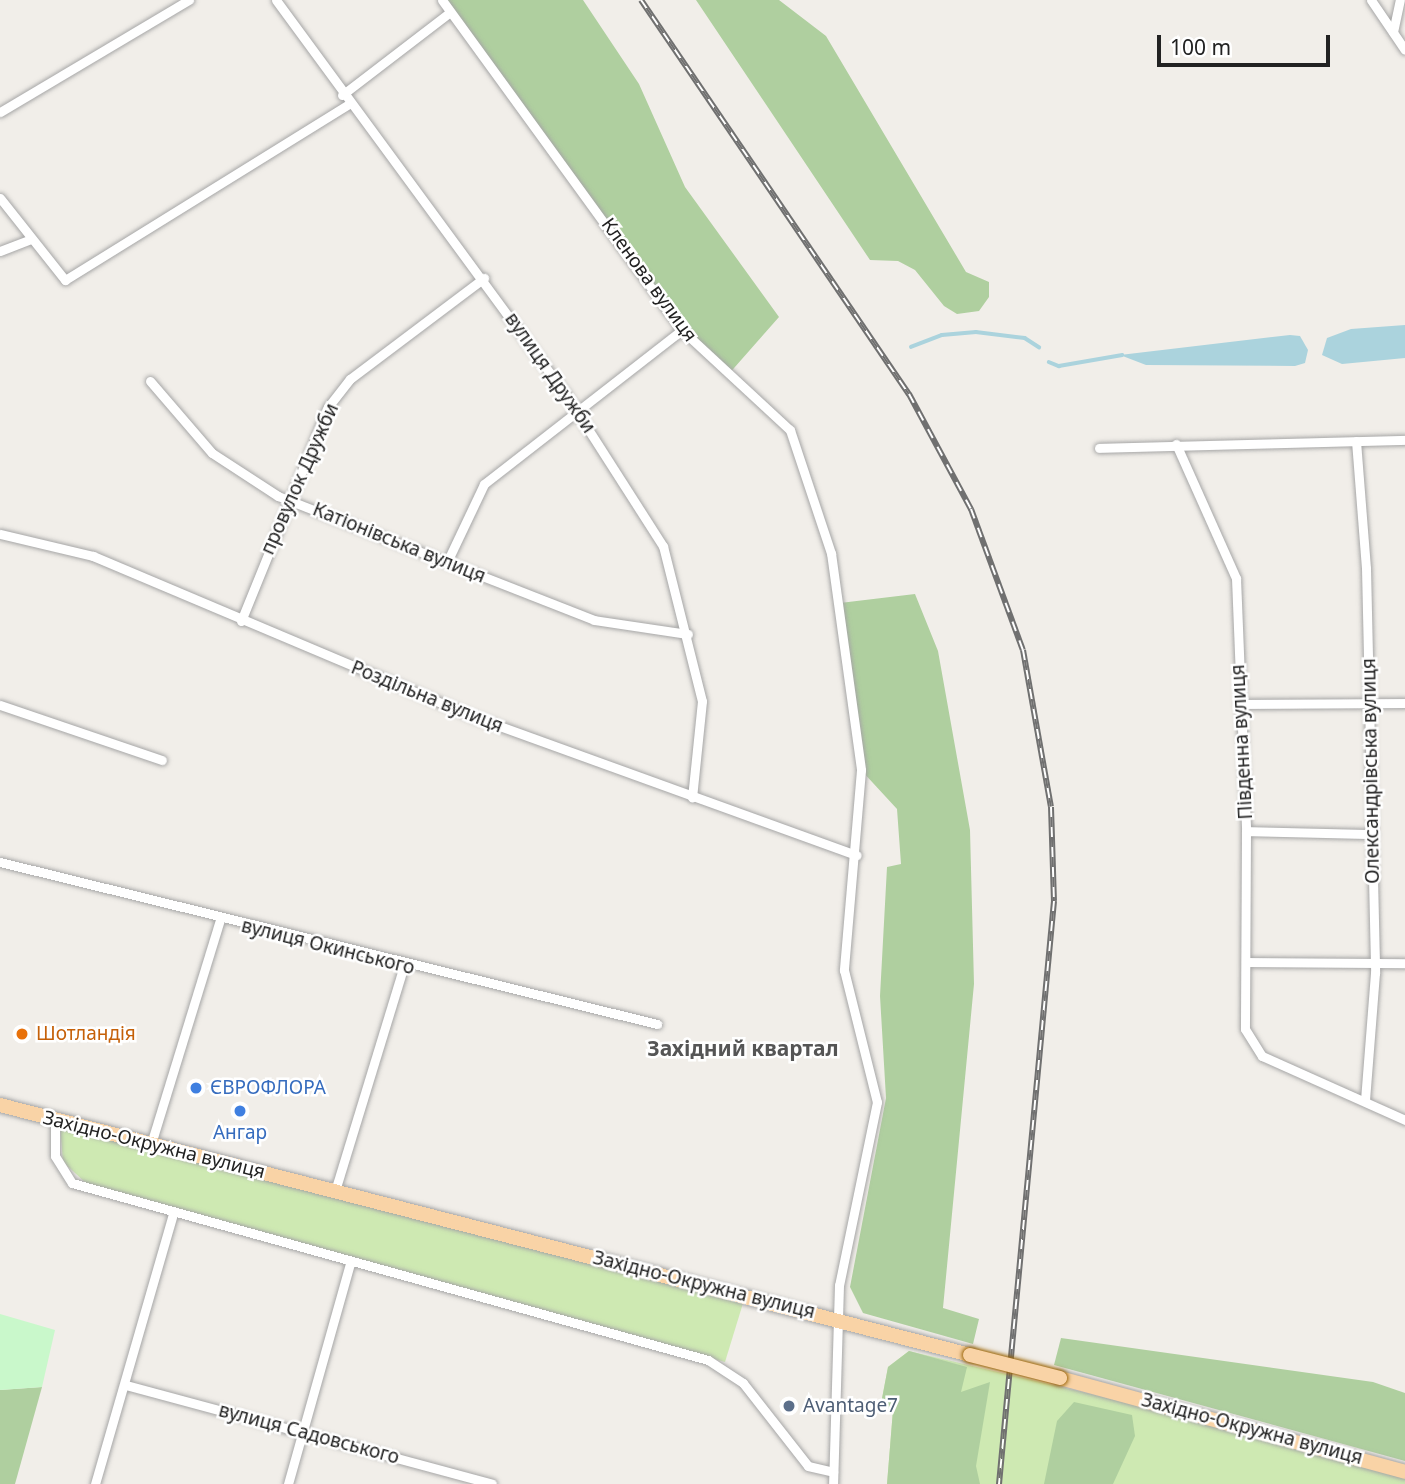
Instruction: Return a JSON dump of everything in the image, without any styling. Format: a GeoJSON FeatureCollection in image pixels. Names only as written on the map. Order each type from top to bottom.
{"type":"FeatureCollection","features":[{"type":"Feature","properties":{"kind":"main road","name":"Західно-Окружна вулиця"},"geometry":{"type":"LineString","coordinates":[[0,1105],[838,1319],[1405,1472]]}},
{"type":"Feature","properties":{"kind":"street"},"geometry":{"type":"LineString","coordinates":[[0,112],[189,0]]}},
{"type":"Feature","properties":{"kind":"street","name":"вулиця Дружби"},"geometry":{"type":"LineString","coordinates":[[276,0],[342,95],[484,278],[579,414],[663,546],[688,634],[702,702],[692,797]]}},
{"type":"Feature","properties":{"kind":"street","name":"Кленова вулиця"},"geometry":{"type":"LineString","coordinates":[[442,0],[682,330],[780,417],[802,459],[840,603],[861,770],[857,855],[844,970],[877,1101],[839,1285],[833,1484]]}},
{"type":"Feature","properties":{"kind":"street"},"geometry":{"type":"LineString","coordinates":[[1371,0],[1405,50]]}},
{"type":"Feature","properties":{"kind":"street"},"geometry":{"type":"LineString","coordinates":[[1393,32],[1400,0]]}},
{"type":"Feature","properties":{"kind":"street"},"geometry":{"type":"LineString","coordinates":[[342,95],[450,12]]}},
{"type":"Feature","properties":{"kind":"street"},"geometry":{"type":"LineString","coordinates":[[0,198],[65,279],[349,104]]}},
{"type":"Feature","properties":{"kind":"street"},"geometry":{"type":"LineString","coordinates":[[0,251],[31,239]]}},
{"type":"Feature","properties":{"kind":"street","name":"провулок Дружби"},"geometry":{"type":"LineString","coordinates":[[240,621],[287,500],[328,407],[350,379],[484,278]]}},
{"type":"Feature","properties":{"kind":"street"},"geometry":{"type":"LineString","coordinates":[[447,562],[484,484],[579,414],[682,330]]}},
{"type":"Feature","properties":{"kind":"street","name":"Катіонівська вулиця"},"geometry":{"type":"LineString","coordinates":[[150,380],[212,453],[287,500],[594,620],[688,634]]}},
{"type":"Feature","properties":{"kind":"street"},"geometry":{"type":"LineString","coordinates":[[1098,448],[1405,440]]}},
{"type":"Feature","properties":{"kind":"street","name":"Олександрівська вулиця"},"geometry":{"type":"LineString","coordinates":[[1356,441],[1374,834],[1375,964],[1364,1101]]}},
{"type":"Feature","properties":{"kind":"street","name":"Південна вулиця"},"geometry":{"type":"LineString","coordinates":[[1176,444],[1236,578],[1246,831],[1245,1029],[1253,1050],[1364,1101]]}},
{"type":"Feature","properties":{"kind":"street","name":"Роздільна вулиця"},"geometry":{"type":"LineString","coordinates":[[0,534],[67,547],[240,621],[692,797],[857,855]]}},
{"type":"Feature","properties":{"kind":"street"},"geometry":{"type":"LineString","coordinates":[[1240,704],[1405,703]]}},
{"type":"Feature","properties":{"kind":"street"},"geometry":{"type":"LineString","coordinates":[[0,705],[162,760]]}},
{"type":"Feature","properties":{"kind":"street"},"geometry":{"type":"LineString","coordinates":[[1246,831],[1374,834]]}},
{"type":"Feature","properties":{"kind":"street","name":"вулиця Окинського"},"geometry":{"type":"LineString","coordinates":[[0,862],[220,920],[657,1024]]}},
{"type":"Feature","properties":{"kind":"street"},"geometry":{"type":"LineString","coordinates":[[151,1144],[220,920]]}},
{"type":"Feature","properties":{"kind":"street"},"geometry":{"type":"LineString","coordinates":[[1247,962],[1405,963]]}},
{"type":"Feature","properties":{"kind":"street"},"geometry":{"type":"LineString","coordinates":[[335,1191],[404,965]]}},
{"type":"Feature","properties":{"kind":"street"},"geometry":{"type":"LineString","coordinates":[[1364,1101],[1405,1120]]}},
{"type":"Feature","properties":{"kind":"street"},"geometry":{"type":"LineString","coordinates":[[55,1119],[55,1156],[72,1183],[722,1366],[743,1382],[808,1466],[833,1472]]}},
{"type":"Feature","properties":{"kind":"street"},"geometry":{"type":"LineString","coordinates":[[95,1484],[126,1385],[173,1213]]}},
{"type":"Feature","properties":{"kind":"street"},"geometry":{"type":"LineString","coordinates":[[288,1484],[351,1263]]}},
{"type":"Feature","properties":{"kind":"street","name":"вулиця Садовського"},"geometry":{"type":"LineString","coordinates":[[126,1385],[489,1484]]}},
{"type":"Feature","properties":{"kind":"green space"},"geometry":{"type":"Polygon","coordinates":[[[442,0],[583,0],[639,84],[685,187],[779,317],[727,376],[682,330],[442,0]]]}},
{"type":"Feature","properties":{"kind":"green space"},"geometry":{"type":"Polygon","coordinates":[[[696,0],[779,0],[826,36],[966,272],[989,282],[989,297],[979,311],[957,314],[944,306],[915,270],[898,261],[870,260],[696,0]]]}},
{"type":"Feature","properties":{"kind":"green space"},"geometry":{"type":"Polygon","coordinates":[[[915,594],[938,651],[970,830],[974,984],[943,1308],[979,1319],[973,1344],[863,1313],[850,1287],[886,1098],[880,996],[887,867],[901,864],[897,809],[861,770],[840,603],[915,594]]]}},
{"type":"Feature","properties":{"kind":"green space"},"geometry":{"type":"Polygon","coordinates":[[[60,1126],[744,1300],[725,1362],[87,1184],[63,1162],[60,1126]]]}},
{"type":"Feature","properties":{"kind":"green space"},"geometry":{"type":"Polygon","coordinates":[[[0,1314],[55,1330],[42,1387],[0,1390],[0,1314]]]}},
{"type":"Feature","properties":{"kind":"green space"},"geometry":{"type":"Polygon","coordinates":[[[1061,1338],[1373,1382],[1405,1393],[1405,1461],[1054,1365],[1061,1338]]]}},
{"type":"Feature","properties":{"kind":"green space"},"geometry":{"type":"Polygon","coordinates":[[[909,1351],[1167,1412],[1405,1478],[1405,1484],[887,1484],[893,1410],[880,1409],[888,1367],[909,1351]]]}},
{"type":"Feature","properties":{"kind":"green space"},"geometry":{"type":"Polygon","coordinates":[[[909,1351],[967,1367],[961,1392],[990,1382],[976,1466],[980,1484],[887,1484],[893,1410],[880,1409],[888,1367],[909,1351]]]}},
{"type":"Feature","properties":{"kind":"green space"},"geometry":{"type":"Polygon","coordinates":[[[42,1387],[15,1484],[0,1484],[0,1390],[42,1387]]]}},
{"type":"Feature","properties":{"kind":"green space"},"geometry":{"type":"Polygon","coordinates":[[[1074,1402],[1132,1415],[1135,1436],[1113,1484],[1044,1484],[1057,1421],[1074,1402]]]}},
{"type":"Feature","properties":{"kind":"water"},"geometry":{"type":"Polygon","coordinates":[[[1405,325],[1405,358],[1342,364],[1322,355],[1327,338],[1351,329],[1405,325]]]}},
{"type":"Feature","properties":{"kind":"water"},"geometry":{"type":"Polygon","coordinates":[[[1300,336],[1308,350],[1305,363],[1295,366],[1146,365],[1120,355],[1300,336]]]}},
{"type":"Feature","properties":{"kind":"waterway"},"geometry":{"type":"LineString","coordinates":[[911,347],[942,335],[976,332],[1025,338],[1039,347]]}},
{"type":"Feature","properties":{"kind":"waterway"},"geometry":{"type":"LineString","coordinates":[[1049,362],[1059,366],[1122,355]]}},
{"type":"Feature","properties":{"kind":"railway"},"geometry":{"type":"LineString","coordinates":[[641,0],[909,394],[971,509],[1023,650],[1051,807],[1054,901],[999,1484]]}},
{"type":"Feature","properties":{"kind":"place","name":"Шотландія"},"geometry":{"type":"Point","coordinates":[22,1034]}},
{"type":"Feature","properties":{"kind":"place","name":"ЄВРОФЛОРА"},"geometry":{"type":"Point","coordinates":[196,1088]}},
{"type":"Feature","properties":{"kind":"place","name":"Ангар"},"geometry":{"type":"Point","coordinates":[240,1111]}},
{"type":"Feature","properties":{"kind":"place","name":"Avantage7"},"geometry":{"type":"Point","coordinates":[789,1406]}},
{"type":"Feature","properties":{"kind":"district","name":"Західний квартал"},"geometry":{"type":"Point","coordinates":[743,1048]}}]}
